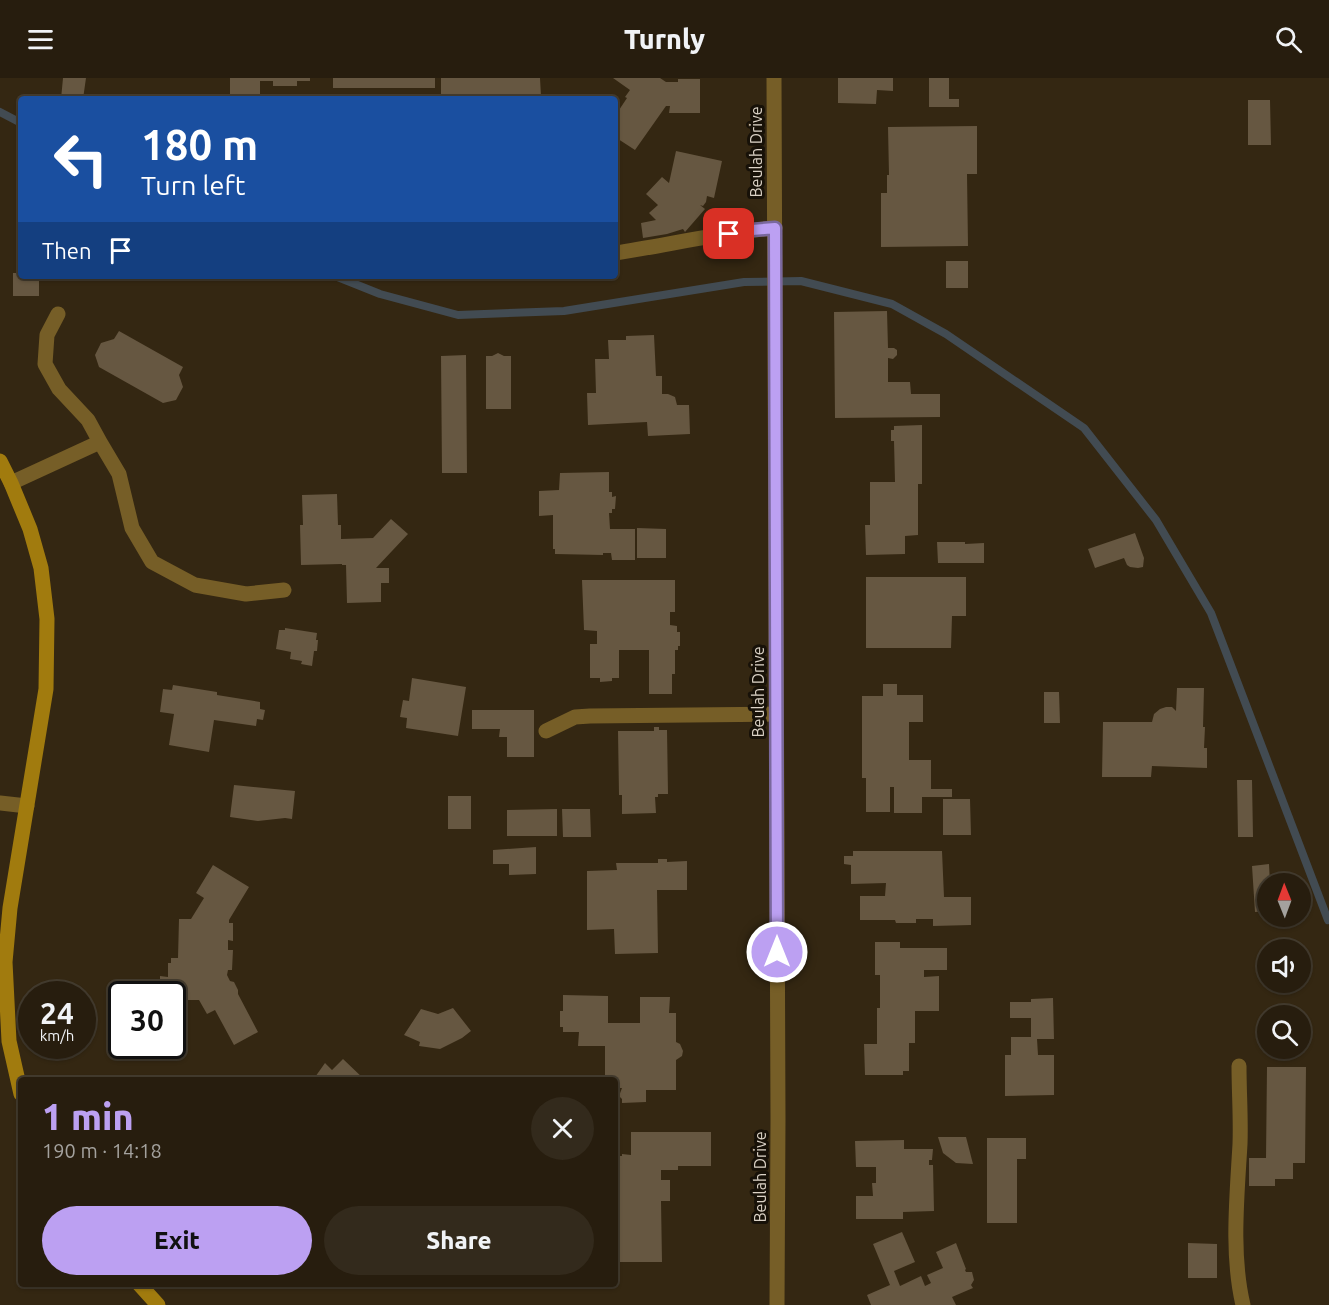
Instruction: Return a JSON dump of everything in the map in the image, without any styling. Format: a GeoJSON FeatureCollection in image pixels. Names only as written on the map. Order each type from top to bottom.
{"type":"FeatureCollection","features":[{"type":"Feature","properties":{"kind":"main road"},"geometry":{"type":"LineString","coordinates":[[0,461],[30,529],[41,568],[46,619],[46,688],[10,908],[5,962],[9,1041],[18,1081]]}},
{"type":"Feature","properties":{"kind":"main road"},"geometry":{"type":"LineString","coordinates":[[142,1287],[158,1305]]}},
{"type":"Feature","properties":{"kind":"street","name":"Beulah Drive"},"geometry":{"type":"LineString","coordinates":[[774,78],[777,1305]]}},
{"type":"Feature","properties":{"kind":"street"},"geometry":{"type":"LineString","coordinates":[[618,253],[775,228]]}},
{"type":"Feature","properties":{"kind":"street"},"geometry":{"type":"LineString","coordinates":[[58,314],[47,335],[45,364],[59,389],[88,420],[119,474],[132,528],[152,562],[195,585],[246,594],[284,590]]}},
{"type":"Feature","properties":{"kind":"street"},"geometry":{"type":"LineString","coordinates":[[11,483],[100,442]]}},
{"type":"Feature","properties":{"kind":"street"},"geometry":{"type":"LineString","coordinates":[[546,731],[575,717],[776,714]]}},
{"type":"Feature","properties":{"kind":"street"},"geometry":{"type":"LineString","coordinates":[[0,803],[27,806]]}},
{"type":"Feature","properties":{"kind":"street"},"geometry":{"type":"LineString","coordinates":[[1239,1066],[1240,1142],[1237,1230],[1238,1281],[1243,1305]]}},
{"type":"Feature","properties":{"kind":"building"},"geometry":{"type":"Polygon","coordinates":[[[63,78],[86,78],[83,96],[61,96],[63,78]]]}},
{"type":"Feature","properties":{"kind":"building"},"geometry":{"type":"Polygon","coordinates":[[[230,78],[310,78],[310,81],[297,81],[297,86],[273,86],[273,81],[260,81],[260,95],[230,95],[230,78]]]}},
{"type":"Feature","properties":{"kind":"building"},"geometry":{"type":"Polygon","coordinates":[[[333,78],[435,78],[435,88],[333,88],[333,78]]]}},
{"type":"Feature","properties":{"kind":"building"},"geometry":{"type":"Polygon","coordinates":[[[441,78],[540,78],[541,96],[441,96],[441,78]]]}},
{"type":"Feature","properties":{"kind":"building"},"geometry":{"type":"Polygon","coordinates":[[[613,78],[660,78],[666,82],[678,82],[678,79],[700,79],[700,113],[669,113],[670,106],[666,106],[635,150],[618,139],[618,112],[630,90],[613,78]]]}},
{"type":"Feature","properties":{"kind":"building"},"geometry":{"type":"Polygon","coordinates":[[[838,78],[893,78],[893,91],[877,90],[876,104],[838,103],[838,78]]]}},
{"type":"Feature","properties":{"kind":"building"},"geometry":{"type":"Polygon","coordinates":[[[929,78],[949,78],[949,99],[959,99],[959,107],[929,107],[929,78]]]}},
{"type":"Feature","properties":{"kind":"building"},"geometry":{"type":"Polygon","coordinates":[[[1248,100],[1270,100],[1271,145],[1248,145],[1248,100]]]}},
{"type":"Feature","properties":{"kind":"building"},"geometry":{"type":"Polygon","coordinates":[[[977,126],[977,174],[967,174],[968,246],[881,247],[881,193],[887,193],[887,175],[889,175],[888,127],[977,126]]]}},
{"type":"Feature","properties":{"kind":"building"},"geometry":{"type":"Polygon","coordinates":[[[676,151],[722,161],[714,198],[707,196],[703,206],[700,205],[705,209],[685,232],[683,229],[643,238],[641,223],[656,220],[649,213],[658,205],[646,194],[662,177],[669,183],[676,151]]]}},
{"type":"Feature","properties":{"kind":"building"},"geometry":{"type":"Polygon","coordinates":[[[946,261],[968,261],[968,288],[946,288],[946,261]]]}},
{"type":"Feature","properties":{"kind":"building"},"geometry":{"type":"Polygon","coordinates":[[[13,273],[18,273],[18,279],[39,279],[39,296],[13,296],[13,273]]]}},
{"type":"Feature","properties":{"kind":"building"},"geometry":{"type":"Polygon","coordinates":[[[887,311],[888,348],[897,350],[897,355],[893,359],[888,358],[888,382],[910,382],[911,394],[940,394],[940,417],[835,418],[834,312],[887,311]]]}},
{"type":"Feature","properties":{"kind":"building"},"geometry":{"type":"Polygon","coordinates":[[[119,331],[183,367],[179,375],[183,387],[176,400],[163,403],[99,367],[95,355],[101,343],[114,339],[119,331]]]}},
{"type":"Feature","properties":{"kind":"building"},"geometry":{"type":"Polygon","coordinates":[[[654,335],[656,376],[662,376],[662,394],[675,397],[677,405],[689,405],[690,434],[648,436],[647,422],[588,425],[587,393],[596,393],[595,359],[609,359],[608,340],[626,340],[626,336],[654,335]]]}},
{"type":"Feature","properties":{"kind":"building"},"geometry":{"type":"Polygon","coordinates":[[[498,353],[511,356],[511,409],[486,409],[486,356],[498,353]]]}},
{"type":"Feature","properties":{"kind":"building"},"geometry":{"type":"Polygon","coordinates":[[[466,355],[467,473],[442,473],[441,356],[466,355]]]}},
{"type":"Feature","properties":{"kind":"building"},"geometry":{"type":"Polygon","coordinates":[[[922,425],[922,484],[918,484],[918,535],[905,536],[905,554],[866,555],[865,525],[870,525],[870,482],[895,482],[894,441],[891,441],[891,430],[894,430],[894,426],[922,425]]]}},
{"type":"Feature","properties":{"kind":"building"},"geometry":{"type":"Polygon","coordinates":[[[609,472],[609,492],[612,492],[612,497],[616,496],[615,509],[609,513],[610,529],[635,529],[635,560],[612,560],[611,553],[603,553],[603,555],[555,554],[553,515],[539,516],[539,491],[559,490],[560,473],[609,472]]]}},
{"type":"Feature","properties":{"kind":"building"},"geometry":{"type":"Polygon","coordinates":[[[337,494],[341,539],[373,538],[391,519],[408,534],[376,568],[389,568],[389,583],[381,583],[381,602],[347,603],[346,565],[301,565],[302,495],[337,494]]]}},
{"type":"Feature","properties":{"kind":"building"},"geometry":{"type":"Polygon","coordinates":[[[637,528],[666,529],[666,558],[637,558],[637,528]]]}},
{"type":"Feature","properties":{"kind":"building"},"geometry":{"type":"Polygon","coordinates":[[[1135,533],[1144,558],[1143,567],[1130,567],[1124,558],[1095,568],[1088,549],[1135,533]]]}},
{"type":"Feature","properties":{"kind":"building"},"geometry":{"type":"Polygon","coordinates":[[[937,542],[984,543],[984,563],[938,563],[937,542]]]}},
{"type":"Feature","properties":{"kind":"building"},"geometry":{"type":"Polygon","coordinates":[[[866,577],[966,577],[966,616],[952,616],[951,648],[866,648],[866,577]]]}},
{"type":"Feature","properties":{"kind":"building"},"geometry":{"type":"Polygon","coordinates":[[[582,580],[675,580],[675,612],[670,612],[670,625],[677,626],[677,632],[680,632],[680,646],[678,650],[675,650],[672,694],[649,694],[649,650],[619,650],[619,678],[600,682],[600,678],[590,678],[590,644],[597,644],[597,631],[584,630],[582,580]]]}},
{"type":"Feature","properties":{"kind":"building"},"geometry":{"type":"Polygon","coordinates":[[[285,628],[317,633],[317,651],[314,651],[312,666],[290,659],[291,652],[276,649],[279,630],[285,630],[285,628]]]}},
{"type":"Feature","properties":{"kind":"building"},"geometry":{"type":"Polygon","coordinates":[[[412,678],[466,687],[458,736],[406,728],[407,718],[400,717],[403,700],[409,701],[412,678]]]}},
{"type":"Feature","properties":{"kind":"building"},"geometry":{"type":"Polygon","coordinates":[[[883,684],[897,684],[897,695],[923,695],[923,722],[909,722],[909,760],[931,760],[931,789],[952,789],[952,797],[922,797],[922,813],[894,813],[894,787],[890,787],[890,812],[866,812],[866,778],[862,778],[862,696],[883,696],[883,684]]]}},
{"type":"Feature","properties":{"kind":"building"},"geometry":{"type":"Polygon","coordinates":[[[173,685],[260,702],[260,709],[265,710],[263,720],[257,719],[256,726],[214,720],[209,752],[169,745],[174,714],[160,712],[163,689],[172,690],[173,685]]]}},
{"type":"Feature","properties":{"kind":"building"},"geometry":{"type":"Polygon","coordinates":[[[1177,688],[1204,688],[1203,727],[1205,727],[1204,748],[1207,748],[1207,768],[1152,766],[1151,777],[1102,777],[1103,722],[1152,722],[1154,714],[1160,709],[1172,707],[1176,711],[1177,688]]]}},
{"type":"Feature","properties":{"kind":"building"},"geometry":{"type":"Polygon","coordinates":[[[1044,692],[1059,692],[1060,723],[1044,723],[1044,692]]]}},
{"type":"Feature","properties":{"kind":"building"},"geometry":{"type":"Polygon","coordinates":[[[472,710],[534,710],[534,757],[507,757],[507,737],[499,737],[500,729],[472,729],[472,710]]]}},
{"type":"Feature","properties":{"kind":"building"},"geometry":{"type":"Polygon","coordinates":[[[654,727],[667,730],[668,794],[658,794],[658,797],[655,797],[656,813],[622,814],[622,795],[619,795],[618,731],[654,731],[654,727]]]}},
{"type":"Feature","properties":{"kind":"building"},"geometry":{"type":"Polygon","coordinates":[[[1237,780],[1252,780],[1253,837],[1238,837],[1237,780]]]}},
{"type":"Feature","properties":{"kind":"building"},"geometry":{"type":"Polygon","coordinates":[[[234,785],[295,791],[292,819],[258,821],[230,817],[234,785]]]}},
{"type":"Feature","properties":{"kind":"building"},"geometry":{"type":"Polygon","coordinates":[[[448,796],[471,796],[471,829],[448,829],[448,796]]]}},
{"type":"Feature","properties":{"kind":"building"},"geometry":{"type":"Polygon","coordinates":[[[943,799],[970,799],[971,835],[943,835],[943,799]]]}},
{"type":"Feature","properties":{"kind":"building"},"geometry":{"type":"Polygon","coordinates":[[[557,809],[557,836],[507,836],[507,810],[557,809]]]}},
{"type":"Feature","properties":{"kind":"building"},"geometry":{"type":"Polygon","coordinates":[[[562,809],[590,809],[591,837],[563,837],[562,809]]]}},
{"type":"Feature","properties":{"kind":"building"},"geometry":{"type":"Polygon","coordinates":[[[536,847],[536,874],[509,875],[509,864],[493,864],[493,850],[536,847]]]}},
{"type":"Feature","properties":{"kind":"building"},"geometry":{"type":"Polygon","coordinates":[[[853,851],[942,851],[944,897],[971,897],[971,925],[933,926],[933,919],[916,919],[916,923],[896,923],[895,920],[860,920],[860,896],[885,896],[886,883],[851,884],[851,865],[844,864],[844,856],[853,856],[853,851]]]}},
{"type":"Feature","properties":{"kind":"building"},"geometry":{"type":"Polygon","coordinates":[[[658,859],[667,859],[667,862],[687,861],[687,890],[657,890],[658,953],[615,954],[614,929],[587,930],[587,871],[617,870],[616,863],[658,863],[658,859]]]}},
{"type":"Feature","properties":{"kind":"building"},"geometry":{"type":"Polygon","coordinates":[[[1269,864],[1269,873],[1257,873],[1257,912],[1255,912],[1252,866],[1269,864]]]}},
{"type":"Feature","properties":{"kind":"building"},"geometry":{"type":"Polygon","coordinates":[[[213,865],[249,887],[229,920],[229,923],[233,923],[233,941],[228,940],[228,950],[233,950],[232,970],[228,970],[227,975],[230,981],[234,982],[258,1032],[234,1045],[215,1010],[207,1014],[199,1000],[186,1000],[186,981],[160,981],[160,976],[168,977],[168,963],[171,963],[171,958],[178,958],[179,919],[191,919],[204,898],[196,893],[213,865]]]}},
{"type":"Feature","properties":{"kind":"building"},"geometry":{"type":"Polygon","coordinates":[[[875,942],[900,942],[900,948],[947,948],[947,970],[924,970],[924,977],[939,976],[939,1011],[915,1011],[915,1043],[909,1043],[909,1071],[903,1071],[903,1075],[865,1075],[864,1044],[877,1044],[877,1008],[880,1008],[880,975],[875,975],[875,942]]]}},
{"type":"Feature","properties":{"kind":"building"},"geometry":{"type":"Polygon","coordinates":[[[563,995],[608,996],[608,1023],[640,1023],[640,997],[670,997],[669,1013],[676,1013],[676,1042],[680,1044],[683,1051],[682,1056],[676,1060],[676,1090],[646,1090],[646,1102],[622,1103],[619,1096],[622,1088],[618,1088],[618,1077],[605,1077],[605,1046],[578,1046],[579,1032],[563,1032],[563,1027],[560,1027],[560,1011],[563,1011],[563,995]]]}},
{"type":"Feature","properties":{"kind":"building"},"geometry":{"type":"Polygon","coordinates":[[[1053,998],[1054,1039],[1037,1039],[1038,1055],[1054,1055],[1054,1095],[1005,1096],[1005,1055],[1011,1055],[1011,1037],[1031,1037],[1031,1018],[1010,1018],[1010,1002],[1031,1002],[1031,999],[1053,998]]]}},
{"type":"Feature","properties":{"kind":"building"},"geometry":{"type":"Polygon","coordinates":[[[453,1008],[471,1031],[462,1038],[440,1049],[419,1046],[420,1042],[404,1035],[421,1009],[438,1014],[453,1008]]]}},
{"type":"Feature","properties":{"kind":"building"},"geometry":{"type":"Polygon","coordinates":[[[343,1059],[362,1077],[315,1077],[325,1063],[332,1070],[343,1059]]]}},
{"type":"Feature","properties":{"kind":"building"},"geometry":{"type":"Polygon","coordinates":[[[1267,1067],[1306,1067],[1305,1163],[1293,1163],[1293,1179],[1275,1179],[1275,1186],[1249,1186],[1249,1158],[1266,1158],[1267,1067]]]}},
{"type":"Feature","properties":{"kind":"building"},"geometry":{"type":"Polygon","coordinates":[[[631,1132],[711,1132],[711,1166],[678,1166],[678,1170],[661,1170],[661,1180],[670,1180],[670,1201],[661,1201],[662,1262],[618,1262],[618,1151],[619,1156],[631,1155],[631,1132]]]}},
{"type":"Feature","properties":{"kind":"building"},"geometry":{"type":"Polygon","coordinates":[[[938,1137],[966,1137],[973,1164],[956,1163],[943,1153],[938,1137]]]}},
{"type":"Feature","properties":{"kind":"building"},"geometry":{"type":"Polygon","coordinates":[[[987,1138],[1026,1138],[1026,1159],[1017,1159],[1017,1223],[987,1223],[987,1138]]]}},
{"type":"Feature","properties":{"kind":"building"},"geometry":{"type":"Polygon","coordinates":[[[904,1140],[904,1149],[933,1149],[929,1165],[933,1165],[934,1211],[903,1212],[903,1219],[856,1219],[856,1196],[873,1196],[872,1183],[876,1183],[876,1167],[856,1167],[855,1141],[904,1140]]]}},
{"type":"Feature","properties":{"kind":"building"},"geometry":{"type":"Polygon","coordinates":[[[902,1232],[915,1262],[894,1271],[900,1286],[921,1276],[925,1286],[931,1283],[927,1275],[943,1268],[936,1252],[956,1243],[965,1270],[972,1272],[974,1280],[971,1285],[973,1288],[952,1297],[956,1305],[871,1305],[867,1295],[890,1285],[873,1244],[902,1232]]]}},
{"type":"Feature","properties":{"kind":"building"},"geometry":{"type":"Polygon","coordinates":[[[1188,1243],[1217,1244],[1217,1278],[1188,1278],[1188,1243]]]}},
{"type":"Feature","properties":{"kind":"waterway"},"geometry":{"type":"LineString","coordinates":[[0,112],[18,121]]}},
{"type":"Feature","properties":{"kind":"waterway"},"geometry":{"type":"LineString","coordinates":[[342,279],[380,294],[458,315],[564,311],[744,282],[801,281],[892,304],[946,334],[1084,428],[1156,520],[1211,613],[1328,920]]}},
{"type":"Feature","properties":{"kind":"route"},"geometry":{"type":"LineString","coordinates":[[729,234],[775,228],[777,952]]}}]}
